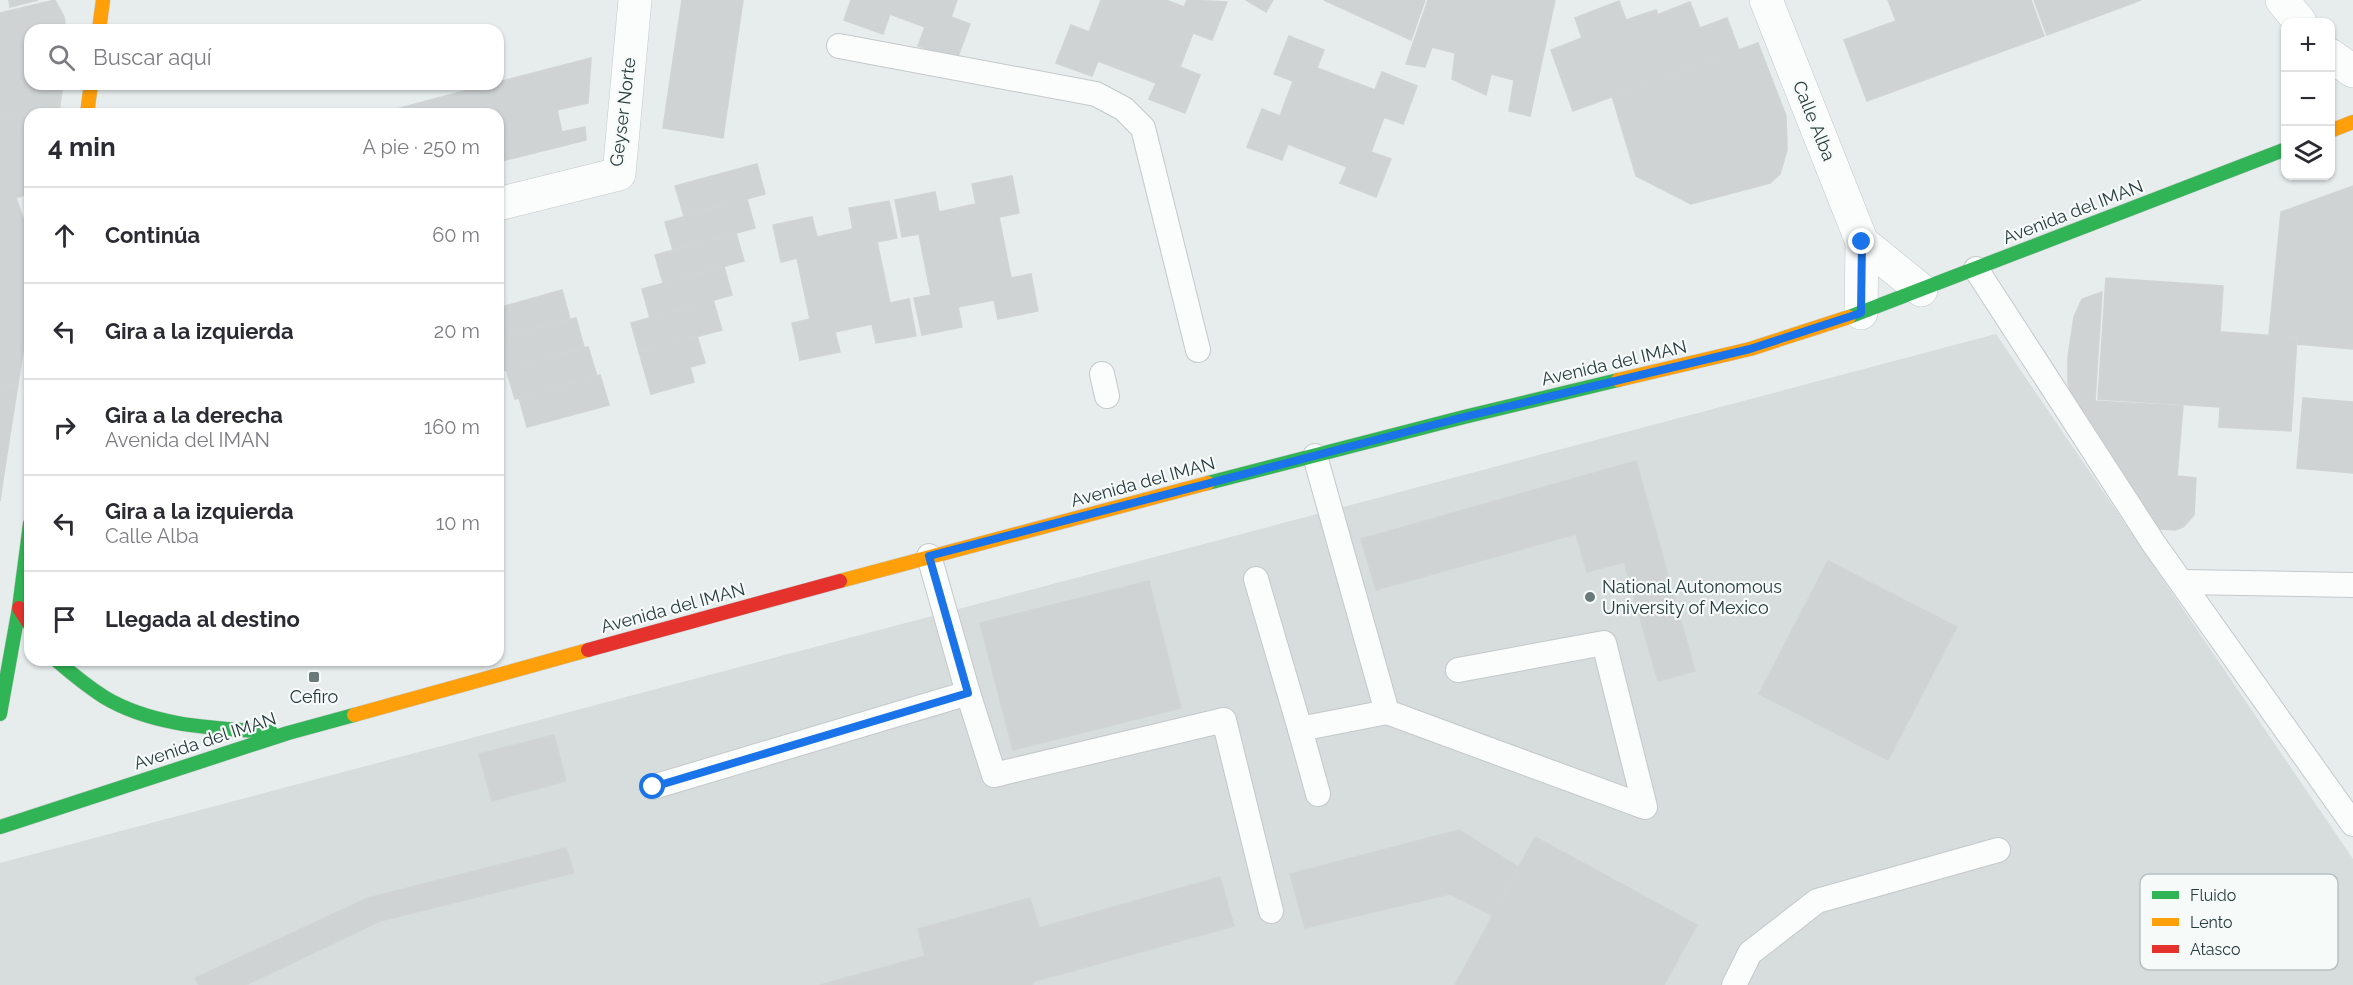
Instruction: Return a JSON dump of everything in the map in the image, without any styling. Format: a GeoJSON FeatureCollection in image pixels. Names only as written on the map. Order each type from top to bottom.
{"type":"FeatureCollection","features":[{"type":"Feature","properties":{"kind":"main road"},"geometry":{"type":"LineString","coordinates":[[100,24],[103,0]]}},
{"type":"Feature","properties":{"kind":"main road"},"geometry":{"type":"LineString","coordinates":[[88,108],[90,90]]}},
{"type":"Feature","properties":{"kind":"main road"},"geometry":{"type":"LineString","coordinates":[[2335,129],[2353,122]]}},
{"type":"Feature","properties":{"kind":"main road","name":"Avenida del IMAN"},"geometry":{"type":"LineString","coordinates":[[0,827],[288,733],[929,556],[1464,417],[1750,349],[1861,313],[2281,151]]}},
{"type":"Feature","properties":{"kind":"main road"},"geometry":{"type":"LineString","coordinates":[[0,714],[24,570]]}},
{"type":"Feature","properties":{"kind":"main road"},"geometry":{"type":"LineString","coordinates":[[19,608],[24,616]]}},
{"type":"Feature","properties":{"kind":"main road"},"geometry":{"type":"LineString","coordinates":[[62,666],[78,681],[116,705],[152,718],[200,726],[288,733]]}},
{"type":"Feature","properties":{"kind":"street","name":"Geyser Norte"},"geometry":{"type":"LineString","coordinates":[[504,203],[619,174],[635,0]]}},
{"type":"Feature","properties":{"kind":"street","name":"Calle Alba"},"geometry":{"type":"LineString","coordinates":[[1766,0],[1862,242],[1861,313]]}},
{"type":"Feature","properties":{"kind":"street"},"geometry":{"type":"LineString","coordinates":[[2282,0],[2297,18]]}},
{"type":"Feature","properties":{"kind":"street"},"geometry":{"type":"LineString","coordinates":[[2335,57],[2353,70]]}},
{"type":"Feature","properties":{"kind":"street","name":"Calle Alba"},"geometry":{"type":"LineString","coordinates":[[1862,242],[1921,290]]}},
{"type":"Feature","properties":{"kind":"lane"},"geometry":{"type":"LineString","coordinates":[[839,46],[1096,94],[1124,109],[1143,128],[1198,350]]}},
{"type":"Feature","properties":{"kind":"lane"},"geometry":{"type":"LineString","coordinates":[[1976,269],[2154,544],[2351,818]]}},
{"type":"Feature","properties":{"kind":"lane"},"geometry":{"type":"LineString","coordinates":[[1315,456],[1387,712]]}},
{"type":"Feature","properties":{"kind":"lane"},"geometry":{"type":"LineString","coordinates":[[929,556],[994,775],[1224,720],[1271,911]]}},
{"type":"Feature","properties":{"kind":"lane"},"geometry":{"type":"LineString","coordinates":[[1256,579],[1318,794]]}},
{"type":"Feature","properties":{"kind":"lane"},"geometry":{"type":"LineString","coordinates":[[2183,582],[2353,585]]}},
{"type":"Feature","properties":{"kind":"lane"},"geometry":{"type":"LineString","coordinates":[[1300,729],[1387,712],[1646,807],[1604,643],[1458,670]]}},
{"type":"Feature","properties":{"kind":"lane"},"geometry":{"type":"LineString","coordinates":[[653,787],[968,693]]}},
{"type":"Feature","properties":{"kind":"lane"},"geometry":{"type":"LineString","coordinates":[[1734,985],[1750,953],[1817,902],[1998,850]]}},
{"type":"Feature","properties":{"kind":"shaded area","name":"National Autonomous University of Mexico"},"geometry":{"type":"Polygon","coordinates":[[[1996,334],[2353,859],[2353,985],[0,985],[0,863],[1996,334]]]}},
{"type":"Feature","properties":{"kind":"building"},"geometry":{"type":"Polygon","coordinates":[[[9,0],[38,0],[10,7],[9,0]]]}},
{"type":"Feature","properties":{"kind":"building"},"geometry":{"type":"Polygon","coordinates":[[[55,0],[65,24],[24,24],[24,90],[62,90],[60,104],[44,108],[24,108],[24,113],[0,119],[0,13],[55,0]]]}},
{"type":"Feature","properties":{"kind":"building"},"geometry":{"type":"Polygon","coordinates":[[[682,0],[743,0],[723,138],[663,128],[682,0]]]}},
{"type":"Feature","properties":{"kind":"building"},"geometry":{"type":"Polygon","coordinates":[[[851,0],[957,0],[951,17],[970,24],[957,59],[918,46],[925,27],[890,14],[883,34],[844,20],[851,0]]]}},
{"type":"Feature","properties":{"kind":"building"},"geometry":{"type":"Polygon","coordinates":[[[1101,0],[1166,0],[1184,7],[1187,0],[1227,2],[1212,40],[1193,33],[1180,67],[1200,75],[1185,113],[1149,99],[1156,83],[1098,61],[1092,76],[1056,63],[1071,25],[1089,32],[1101,0]]]}},
{"type":"Feature","properties":{"kind":"building"},"geometry":{"type":"Polygon","coordinates":[[[1246,0],[1273,0],[1266,12],[1246,0]]]}},
{"type":"Feature","properties":{"kind":"building"},"geometry":{"type":"Polygon","coordinates":[[[1324,0],[1425,0],[1411,40],[1324,0]]]}},
{"type":"Feature","properties":{"kind":"building"},"geometry":{"type":"Polygon","coordinates":[[[1428,0],[1555,0],[1530,116],[1509,111],[1514,80],[1491,74],[1486,95],[1452,79],[1455,53],[1432,47],[1425,67],[1406,64],[1428,0]]]}},
{"type":"Feature","properties":{"kind":"building"},"geometry":{"type":"Polygon","coordinates":[[[1888,0],[2031,0],[2044,36],[1867,101],[1844,40],[1896,21],[1888,0]]]}},
{"type":"Feature","properties":{"kind":"building"},"geometry":{"type":"Polygon","coordinates":[[[2034,0],[2141,0],[2047,35],[2034,0]]]}},
{"type":"Feature","properties":{"kind":"building"},"geometry":{"type":"Polygon","coordinates":[[[1619,1],[1626,20],[1656,10],[1679,72],[1573,111],[1551,50],[1582,38],[1575,18],[1619,1]]]}},
{"type":"Feature","properties":{"kind":"building"},"geometry":{"type":"Polygon","coordinates":[[[1690,2],[1700,28],[1727,18],[1739,50],[1679,72],[1657,15],[1690,2]]]}},
{"type":"Feature","properties":{"kind":"building"},"geometry":{"type":"Polygon","coordinates":[[[1289,36],[1324,50],[1317,68],[1375,90],[1382,72],[1417,86],[1403,124],[1384,117],[1371,152],[1391,159],[1376,197],[1340,183],[1347,167],[1288,144],[1282,160],[1247,147],[1262,109],[1280,116],[1293,81],[1274,74],[1289,36]]]}},
{"type":"Feature","properties":{"kind":"building"},"geometry":{"type":"Polygon","coordinates":[[[1758,43],[1786,116],[1787,150],[1780,174],[1770,183],[1691,204],[1636,176],[1612,96],[1758,43]]]}},
{"type":"Feature","properties":{"kind":"building"},"geometry":{"type":"Polygon","coordinates":[[[591,58],[588,103],[557,110],[562,132],[585,127],[586,140],[504,160],[504,108],[400,108],[468,90],[504,90],[504,80],[591,58]]]}},
{"type":"Feature","properties":{"kind":"building"},"geometry":{"type":"Polygon","coordinates":[[[60,104],[60,108],[44,108],[60,104]]]}},
{"type":"Feature","properties":{"kind":"building"},"geometry":{"type":"Polygon","coordinates":[[[24,113],[24,195],[16,198],[24,221],[24,346],[18,384],[0,388],[0,119],[24,113]]]}},
{"type":"Feature","properties":{"kind":"building"},"geometry":{"type":"Polygon","coordinates":[[[757,164],[765,194],[684,216],[675,186],[757,164]]]}},
{"type":"Feature","properties":{"kind":"building"},"geometry":{"type":"Polygon","coordinates":[[[1012,176],[1019,213],[999,217],[1011,278],[1031,274],[1038,311],[998,319],[994,300],[958,307],[962,327],[922,335],[914,298],[931,295],[919,234],[902,237],[895,200],[935,192],[939,212],[976,204],[972,184],[1012,176]]]}},
{"type":"Feature","properties":{"kind":"building"},"geometry":{"type":"Polygon","coordinates":[[[2353,186],[2353,349],[2297,344],[2297,337],[2269,335],[2281,212],[2353,186]]]}},
{"type":"Feature","properties":{"kind":"building"},"geometry":{"type":"Polygon","coordinates":[[[747,199],[755,228],[673,250],[665,222],[747,199]]]}},
{"type":"Feature","properties":{"kind":"building"},"geometry":{"type":"Polygon","coordinates":[[[889,201],[897,238],[877,242],[890,303],[909,299],[916,336],[876,343],[872,324],[835,332],[840,352],[800,360],[792,323],[810,319],[797,258],[781,262],[773,225],[812,217],[817,237],[853,229],[849,208],[889,201]]]}},
{"type":"Feature","properties":{"kind":"building"},"geometry":{"type":"Polygon","coordinates":[[[736,233],[744,261],[663,283],[655,255],[736,233]]]}},
{"type":"Feature","properties":{"kind":"building"},"geometry":{"type":"Polygon","coordinates":[[[724,267],[732,295],[650,318],[642,289],[724,267]]]}},
{"type":"Feature","properties":{"kind":"building"},"geometry":{"type":"Polygon","coordinates":[[[2106,278],[2223,286],[2220,332],[2297,337],[2291,431],[2219,427],[2220,407],[2098,399],[2106,278]]]}},
{"type":"Feature","properties":{"kind":"building"},"geometry":{"type":"Polygon","coordinates":[[[562,290],[570,319],[504,337],[504,306],[562,290]]]}},
{"type":"Feature","properties":{"kind":"building"},"geometry":{"type":"Polygon","coordinates":[[[2102,292],[2095,401],[2183,406],[2177,476],[2196,478],[2194,515],[2183,527],[2175,530],[2153,526],[2077,412],[2068,383],[2068,357],[2074,317],[2082,299],[2102,292]]]}},
{"type":"Feature","properties":{"kind":"building"},"geometry":{"type":"Polygon","coordinates":[[[713,300],[722,330],[639,352],[631,323],[713,300]]]}},
{"type":"Feature","properties":{"kind":"building"},"geometry":{"type":"Polygon","coordinates":[[[576,318],[584,347],[504,370],[504,337],[576,318]]]}},
{"type":"Feature","properties":{"kind":"building"},"geometry":{"type":"Polygon","coordinates":[[[697,336],[705,363],[690,367],[694,382],[651,394],[639,352],[697,336]]]}},
{"type":"Feature","properties":{"kind":"building"},"geometry":{"type":"Polygon","coordinates":[[[588,347],[597,376],[515,399],[506,369],[588,347]]]}},
{"type":"Feature","properties":{"kind":"building"},"geometry":{"type":"Polygon","coordinates":[[[600,375],[609,405],[527,427],[519,398],[600,375]]]}},
{"type":"Feature","properties":{"kind":"building"},"geometry":{"type":"Polygon","coordinates":[[[18,384],[4,473],[0,473],[0,388],[18,384]]]}},
{"type":"Feature","properties":{"kind":"building"},"geometry":{"type":"Polygon","coordinates":[[[2303,398],[2353,402],[2353,473],[2297,468],[2303,398]]]}},
{"type":"Feature","properties":{"kind":"building"},"geometry":{"type":"Polygon","coordinates":[[[1636,461],[1695,671],[1658,681],[1624,562],[1587,572],[1576,534],[1376,590],[1361,539],[1636,461]]]}},
{"type":"Feature","properties":{"kind":"building"},"geometry":{"type":"Polygon","coordinates":[[[0,473],[4,473],[0,501],[0,473]]]}},
{"type":"Feature","properties":{"kind":"building"},"geometry":{"type":"Polygon","coordinates":[[[1828,561],[1957,627],[1888,760],[1759,694],[1828,561]]]}},
{"type":"Feature","properties":{"kind":"building"},"geometry":{"type":"Polygon","coordinates":[[[1149,581],[1181,708],[1013,750],[980,623],[1149,581]]]}},
{"type":"Feature","properties":{"kind":"building"},"geometry":{"type":"Polygon","coordinates":[[[554,735],[566,781],[492,801],[479,754],[554,735]]]}},
{"type":"Feature","properties":{"kind":"building"},"geometry":{"type":"Polygon","coordinates":[[[1459,830],[1518,867],[1492,915],[1450,894],[1305,928],[1290,874],[1459,830]]]}},
{"type":"Feature","properties":{"kind":"building"},"geometry":{"type":"Polygon","coordinates":[[[1535,837],[1697,925],[1664,985],[1455,985],[1535,837]]]}},
{"type":"Feature","properties":{"kind":"building"},"geometry":{"type":"Polygon","coordinates":[[[566,848],[574,873],[380,921],[246,985],[199,985],[195,978],[368,898],[566,848]]]}},
{"type":"Feature","properties":{"kind":"building"},"geometry":{"type":"Polygon","coordinates":[[[1220,877],[1234,926],[1032,982],[1033,985],[820,985],[925,956],[918,929],[1030,898],[1039,928],[1220,877]]]}},
{"type":"Feature","properties":{"kind":"traffic: fast"},"geometry":{"type":"LineString","coordinates":[[1849,317],[2281,151]]}},
{"type":"Feature","properties":{"kind":"traffic: fast"},"geometry":{"type":"LineString","coordinates":[[1208,483],[1618,380]]}},
{"type":"Feature","properties":{"kind":"traffic: fast"},"geometry":{"type":"LineString","coordinates":[[0,714],[24,570]]}},
{"type":"Feature","properties":{"kind":"traffic: fast"},"geometry":{"type":"LineString","coordinates":[[63,666],[104,697],[143,715],[185,724],[271,732]]}},
{"type":"Feature","properties":{"kind":"traffic: fast"},"geometry":{"type":"LineString","coordinates":[[0,827],[288,733],[354,715]]}},
{"type":"Feature","properties":{"kind":"traffic: slow"},"geometry":{"type":"LineString","coordinates":[[100,24],[103,0]]}},
{"type":"Feature","properties":{"kind":"traffic: slow"},"geometry":{"type":"LineString","coordinates":[[88,108],[90,90]]}},
{"type":"Feature","properties":{"kind":"traffic: slow"},"geometry":{"type":"LineString","coordinates":[[2335,129],[2353,122]]}},
{"type":"Feature","properties":{"kind":"traffic: slow"},"geometry":{"type":"LineString","coordinates":[[1618,380],[1750,349],[1849,317]]}},
{"type":"Feature","properties":{"kind":"traffic: slow"},"geometry":{"type":"LineString","coordinates":[[840,581],[1208,483]]}},
{"type":"Feature","properties":{"kind":"traffic: slow"},"geometry":{"type":"LineString","coordinates":[[354,715],[588,650]]}},
{"type":"Feature","properties":{"kind":"traffic: jam"},"geometry":{"type":"LineString","coordinates":[[588,650],[840,581]]}},
{"type":"Feature","properties":{"kind":"traffic: jam"},"geometry":{"type":"LineString","coordinates":[[19,608],[24,616]]}},
{"type":"Feature","properties":{"kind":"place","name":"National Autonomous University of Mexico"},"geometry":{"type":"Point","coordinates":[1590,597]}},
{"type":"Feature","properties":{"kind":"place","name":"Cefiro"},"geometry":{"type":"Point","coordinates":[314,677]}},
{"type":"Feature","properties":{"kind":"route"},"geometry":{"type":"LineString","coordinates":[[653,787],[968,693],[929,556],[1464,417],[1750,349],[1861,313],[1862,242]]}}]}
